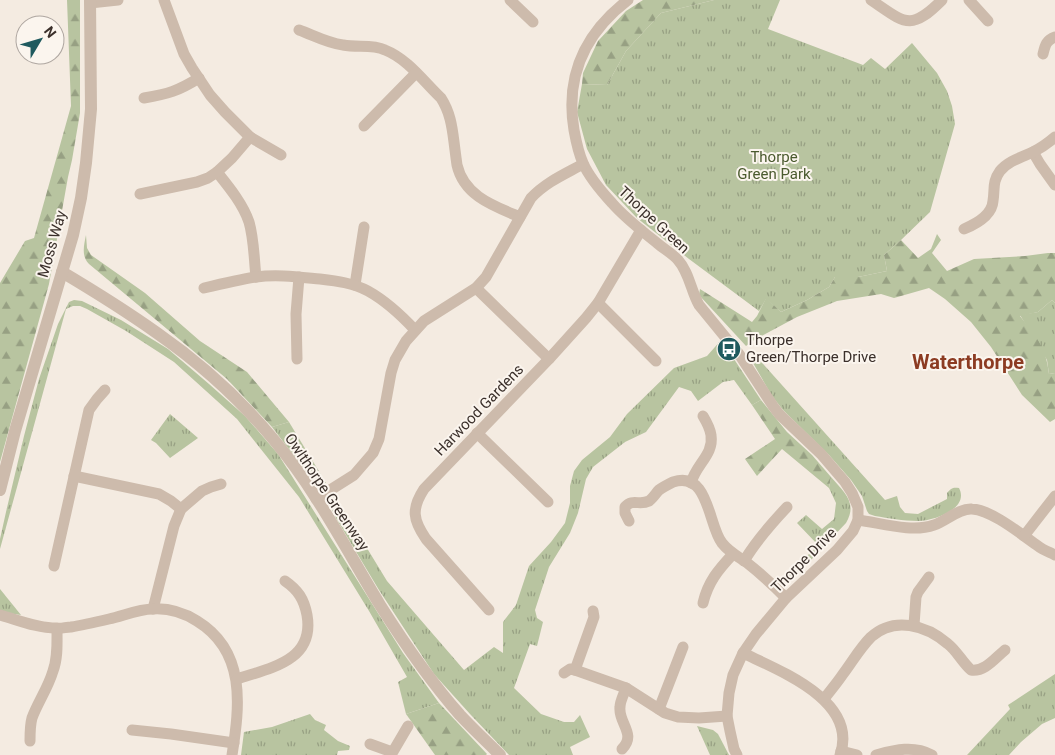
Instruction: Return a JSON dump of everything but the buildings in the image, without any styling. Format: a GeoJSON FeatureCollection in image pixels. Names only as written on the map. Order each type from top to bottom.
{"type":"FeatureCollection","features":[{"type":"Feature","properties":{"kind":"street"},"geometry":{"type":"LineString","coordinates":[[90,2],[118,0]]}},
{"type":"Feature","properties":{"kind":"street"},"geometry":{"type":"LineString","coordinates":[[164,0],[184,54],[210,94],[225,112],[250,136],[281,155]]}},
{"type":"Feature","properties":{"kind":"street"},"geometry":{"type":"LineString","coordinates":[[510,0],[533,22]]}},
{"type":"Feature","properties":{"kind":"street","name":"Thorpe Green"},"geometry":{"type":"LineString","coordinates":[[628,0],[615,10],[599,28],[587,46],[573,80],[571,99],[573,124],[583,164],[596,184],[613,204],[678,260],[684,269],[699,305],[739,354],[772,406],[821,454],[845,482],[858,507],[858,520]]}},
{"type":"Feature","properties":{"kind":"street"},"geometry":{"type":"LineString","coordinates":[[871,0],[898,18],[906,21],[916,20],[933,9],[942,0]]}},
{"type":"Feature","properties":{"kind":"street"},"geometry":{"type":"LineString","coordinates":[[969,0],[988,21]]}},
{"type":"Feature","properties":{"kind":"street","name":"Moss Way"},"geometry":{"type":"LineString","coordinates":[[0,490],[81,198],[91,109],[90,2]]}},
{"type":"Feature","properties":{"kind":"street"},"geometry":{"type":"LineString","coordinates":[[299,30],[334,44],[383,49],[403,60],[441,98],[446,106],[453,129],[457,166],[468,188],[487,203],[520,217]]}},
{"type":"Feature","properties":{"kind":"street"},"geometry":{"type":"LineString","coordinates":[[1043,54],[1046,43],[1050,38],[1055,37]]}},
{"type":"Feature","properties":{"kind":"street"},"geometry":{"type":"LineString","coordinates":[[364,126],[416,73]]}},
{"type":"Feature","properties":{"kind":"street"},"geometry":{"type":"LineString","coordinates":[[144,98],[174,92],[199,78]]}},
{"type":"Feature","properties":{"kind":"street"},"geometry":{"type":"LineString","coordinates":[[140,194],[208,178],[232,158],[250,136]]}},
{"type":"Feature","properties":{"kind":"street"},"geometry":{"type":"LineString","coordinates":[[964,229],[987,214],[994,199],[994,183],[1007,164],[1033,152],[1055,137]]}},
{"type":"Feature","properties":{"kind":"street"},"geometry":{"type":"LineString","coordinates":[[1033,152],[1055,185]]}},
{"type":"Feature","properties":{"kind":"street"},"geometry":{"type":"LineString","coordinates":[[316,499],[354,475],[373,453],[379,439],[395,360],[414,330],[424,321],[476,288],[486,277],[531,198],[549,182],[583,164]]}},
{"type":"Feature","properties":{"kind":"street"},"geometry":{"type":"LineString","coordinates":[[217,172],[234,194],[248,220],[252,232],[256,277]]}},
{"type":"Feature","properties":{"kind":"street"},"geometry":{"type":"LineString","coordinates":[[355,285],[364,227]]}},
{"type":"Feature","properties":{"kind":"street","name":"Harwood Gardens"},"geometry":{"type":"LineString","coordinates":[[489,610],[426,539],[416,520],[416,504],[424,489],[586,318],[598,303],[641,230]]}},
{"type":"Feature","properties":{"kind":"street","name":"Owlthorpe Greenway"},"geometry":{"type":"LineString","coordinates":[[62,272],[152,329],[205,371],[245,407],[269,434],[298,472],[415,657],[461,715],[500,755]]}},
{"type":"Feature","properties":{"kind":"street"},"geometry":{"type":"LineString","coordinates":[[204,288],[256,277],[276,276],[340,282],[368,290],[383,300],[414,330]]}},
{"type":"Feature","properties":{"kind":"street"},"geometry":{"type":"LineString","coordinates":[[297,359],[296,314],[299,277]]}},
{"type":"Feature","properties":{"kind":"street"},"geometry":{"type":"LineString","coordinates":[[476,288],[548,359]]}},
{"type":"Feature","properties":{"kind":"street"},"geometry":{"type":"LineString","coordinates":[[598,303],[656,361]]}},
{"type":"Feature","properties":{"kind":"street"},"geometry":{"type":"LineString","coordinates":[[54,566],[89,410],[105,390]]}},
{"type":"Feature","properties":{"kind":"street"},"geometry":{"type":"LineString","coordinates":[[691,483],[693,475],[709,452],[710,447],[711,435],[703,416]]}},
{"type":"Feature","properties":{"kind":"street"},"geometry":{"type":"LineString","coordinates":[[477,433],[548,502]]}},
{"type":"Feature","properties":{"kind":"street"},"geometry":{"type":"LineString","coordinates":[[74,476],[159,494],[181,509]]}},
{"type":"Feature","properties":{"kind":"street"},"geometry":{"type":"LineString","coordinates":[[629,521],[625,513],[625,507],[629,503],[641,504],[650,500],[660,488],[672,482],[682,480],[691,483],[702,492],[721,542],[733,554],[768,580],[786,598]]}},
{"type":"Feature","properties":{"kind":"street"},"geometry":{"type":"LineString","coordinates":[[153,609],[174,526],[181,509],[202,491],[221,484]]}},
{"type":"Feature","properties":{"kind":"street"},"geometry":{"type":"LineString","coordinates":[[1024,536],[1055,496]]}},
{"type":"Feature","properties":{"kind":"street"},"geometry":{"type":"LineString","coordinates":[[744,561],[752,547],[787,507]]}},
{"type":"Feature","properties":{"kind":"street"},"geometry":{"type":"LineString","coordinates":[[858,520],[904,528],[920,528],[934,525],[962,511],[978,510],[994,517],[1040,548],[1055,555]]}},
{"type":"Feature","properties":{"kind":"street","name":"Thorpe Drive"},"geometry":{"type":"LineString","coordinates":[[737,755],[727,716],[733,675],[743,653],[786,598],[837,550],[853,531],[858,520]]}},
{"type":"Feature","properties":{"kind":"street"},"geometry":{"type":"LineString","coordinates":[[703,603],[705,593],[717,572],[733,554]]}},
{"type":"Feature","properties":{"kind":"street"},"geometry":{"type":"LineString","coordinates":[[914,625],[916,597],[929,577]]}},
{"type":"Feature","properties":{"kind":"street"},"geometry":{"type":"LineString","coordinates":[[237,679],[285,663],[295,656],[303,646],[308,635],[306,609],[302,597],[285,581]]}},
{"type":"Feature","properties":{"kind":"street"},"geometry":{"type":"LineString","coordinates":[[0,615],[57,629],[108,620],[133,612],[153,609],[170,610],[186,614],[216,636],[227,651],[237,679],[237,719],[233,749],[171,734],[132,730]]}},
{"type":"Feature","properties":{"kind":"street"},"geometry":{"type":"LineString","coordinates":[[593,611],[594,617],[569,672],[626,688],[665,713],[699,718],[727,716]]}},
{"type":"Feature","properties":{"kind":"street"},"geometry":{"type":"LineString","coordinates":[[824,698],[872,637],[881,630],[892,626],[914,625],[936,635],[948,644],[971,670],[982,669],[1005,650]]}},
{"type":"Feature","properties":{"kind":"street"},"geometry":{"type":"LineString","coordinates":[[30,741],[32,718],[50,681],[57,657],[57,629]]}},
{"type":"Feature","properties":{"kind":"street"},"geometry":{"type":"LineString","coordinates":[[659,709],[683,647]]}},
{"type":"Feature","properties":{"kind":"street"},"geometry":{"type":"LineString","coordinates":[[743,653],[800,682],[824,698],[841,725],[843,736],[840,753],[857,755]]}},
{"type":"Feature","properties":{"kind":"street"},"geometry":{"type":"LineString","coordinates":[[622,749],[628,734],[621,718],[620,706],[626,688]]}},
{"type":"Feature","properties":{"kind":"street"},"geometry":{"type":"LineString","coordinates":[[370,744],[391,753],[408,726]]}},
{"type":"Feature","properties":{"kind":"street"},"geometry":{"type":"LineString","coordinates":[[876,755],[893,750],[912,749],[924,751],[932,755]]}},
{"type":"Feature","properties":{"kind":"green space"},"geometry":{"type":"Polygon","coordinates":[[[67,0],[80,0],[80,113],[49,284],[0,462],[0,283],[25,241],[34,238],[71,106],[67,0]]]}},
{"type":"Feature","properties":{"kind":"green space"},"geometry":{"type":"Polygon","coordinates":[[[643,0],[714,0],[661,13],[626,51],[607,85],[582,84],[583,73],[598,41],[626,11],[643,0]]]}},
{"type":"Feature","properties":{"kind":"green space","name":"Thorpe Green Park"},"geometry":{"type":"Polygon","coordinates":[[[714,0],[780,0],[768,29],[863,65],[871,58],[885,69],[912,43],[937,73],[947,91],[955,124],[930,212],[884,255],[887,271],[858,277],[835,277],[829,287],[781,312],[766,299],[759,311],[637,218],[606,185],[587,149],[577,112],[582,84],[607,85],[626,51],[661,13],[714,0]]]}},
{"type":"Feature","properties":{"kind":"green space"},"geometry":{"type":"Polygon","coordinates":[[[937,234],[941,240],[932,253],[947,271],[974,259],[1055,253],[1055,303],[1052,300],[1038,312],[1020,316],[1043,349],[1049,374],[1055,373],[1055,419],[1050,422],[1022,395],[991,347],[971,322],[945,299],[929,288],[894,298],[881,294],[837,301],[797,317],[746,346],[699,295],[700,289],[752,322],[766,298],[781,312],[829,287],[835,277],[858,277],[887,271],[884,255],[901,240],[918,258],[931,249],[937,234]]]}},
{"type":"Feature","properties":{"kind":"green space"},"geometry":{"type":"Polygon","coordinates":[[[86,235],[87,248],[91,255],[145,293],[200,341],[247,372],[289,422],[272,427],[227,379],[89,264],[84,254],[86,235]]]}},
{"type":"Feature","properties":{"kind":"green space"},"geometry":{"type":"Polygon","coordinates":[[[74,300],[82,301],[121,320],[168,349],[245,416],[278,454],[403,653],[439,703],[406,714],[398,682],[407,677],[299,497],[237,419],[174,362],[126,331],[80,306],[66,309],[0,549],[0,539],[6,512],[39,379],[58,324],[69,302],[74,300]]]}},
{"type":"Feature","properties":{"kind":"green space"},"geometry":{"type":"Polygon","coordinates":[[[1052,300],[1055,303],[1055,373],[1049,374],[1047,360],[1020,315],[1038,312],[1052,300]]]}},
{"type":"Feature","properties":{"kind":"green space"},"geometry":{"type":"Polygon","coordinates":[[[722,339],[761,400],[752,405],[734,380],[723,382],[698,401],[691,391],[679,387],[646,432],[625,442],[593,467],[586,479],[578,513],[570,533],[549,567],[535,610],[537,618],[543,622],[537,646],[530,644],[514,688],[541,714],[564,722],[574,722],[580,715],[590,737],[570,747],[573,755],[509,755],[434,674],[379,590],[337,520],[331,507],[332,497],[334,494],[387,581],[464,670],[494,647],[503,653],[503,622],[516,605],[529,566],[565,523],[570,503],[570,486],[574,471],[582,460],[610,437],[627,414],[674,368],[707,356],[722,339]]]}},
{"type":"Feature","properties":{"kind":"green space"},"geometry":{"type":"Polygon","coordinates":[[[755,355],[885,500],[897,496],[900,507],[905,513],[918,514],[947,499],[947,493],[951,489],[959,488],[961,495],[955,508],[932,519],[918,521],[869,514],[862,496],[851,480],[829,455],[783,410],[772,396],[753,363],[755,355]]]}},
{"type":"Feature","properties":{"kind":"green space"},"geometry":{"type":"Polygon","coordinates":[[[761,400],[787,432],[812,455],[831,477],[829,488],[782,449],[757,476],[745,459],[775,439],[752,405],[761,400]]]}},
{"type":"Feature","properties":{"kind":"green space"},"geometry":{"type":"Polygon","coordinates":[[[170,414],[198,438],[170,458],[151,440],[170,414]]]}},
{"type":"Feature","properties":{"kind":"green space"},"geometry":{"type":"Polygon","coordinates":[[[289,422],[326,483],[320,484],[313,481],[272,427],[289,422]]]}},
{"type":"Feature","properties":{"kind":"green space"},"geometry":{"type":"Polygon","coordinates":[[[831,477],[841,488],[850,504],[851,509],[846,523],[793,579],[785,578],[818,545],[797,523],[806,515],[822,529],[834,519],[836,503],[829,488],[831,477]]]}},
{"type":"Feature","properties":{"kind":"green space"},"geometry":{"type":"Polygon","coordinates":[[[0,589],[21,615],[0,610],[0,589]]]}},
{"type":"Feature","properties":{"kind":"green space"},"geometry":{"type":"Polygon","coordinates":[[[1055,674],[1055,718],[1042,724],[1009,755],[967,755],[1010,709],[1008,705],[1055,674]]]}},
{"type":"Feature","properties":{"kind":"green space"},"geometry":{"type":"Polygon","coordinates":[[[439,703],[486,755],[435,755],[406,714],[439,703]]]}},
{"type":"Feature","properties":{"kind":"green space"},"geometry":{"type":"Polygon","coordinates":[[[310,714],[315,720],[326,725],[324,730],[338,741],[350,746],[349,750],[338,751],[337,755],[241,755],[244,732],[272,727],[310,714]]]}},
{"type":"Feature","properties":{"kind":"green space"},"geometry":{"type":"Polygon","coordinates":[[[697,726],[713,730],[718,734],[729,755],[710,755],[697,726]]]}},
{"type":"Feature","properties":{"kind":"place","name":"Thorpe Green/Thorpe Drive"},"geometry":{"type":"Point","coordinates":[729,349]}},
{"type":"Feature","properties":{"kind":"district","name":"Waterthorpe"},"geometry":{"type":"Point","coordinates":[968,362]}}]}
